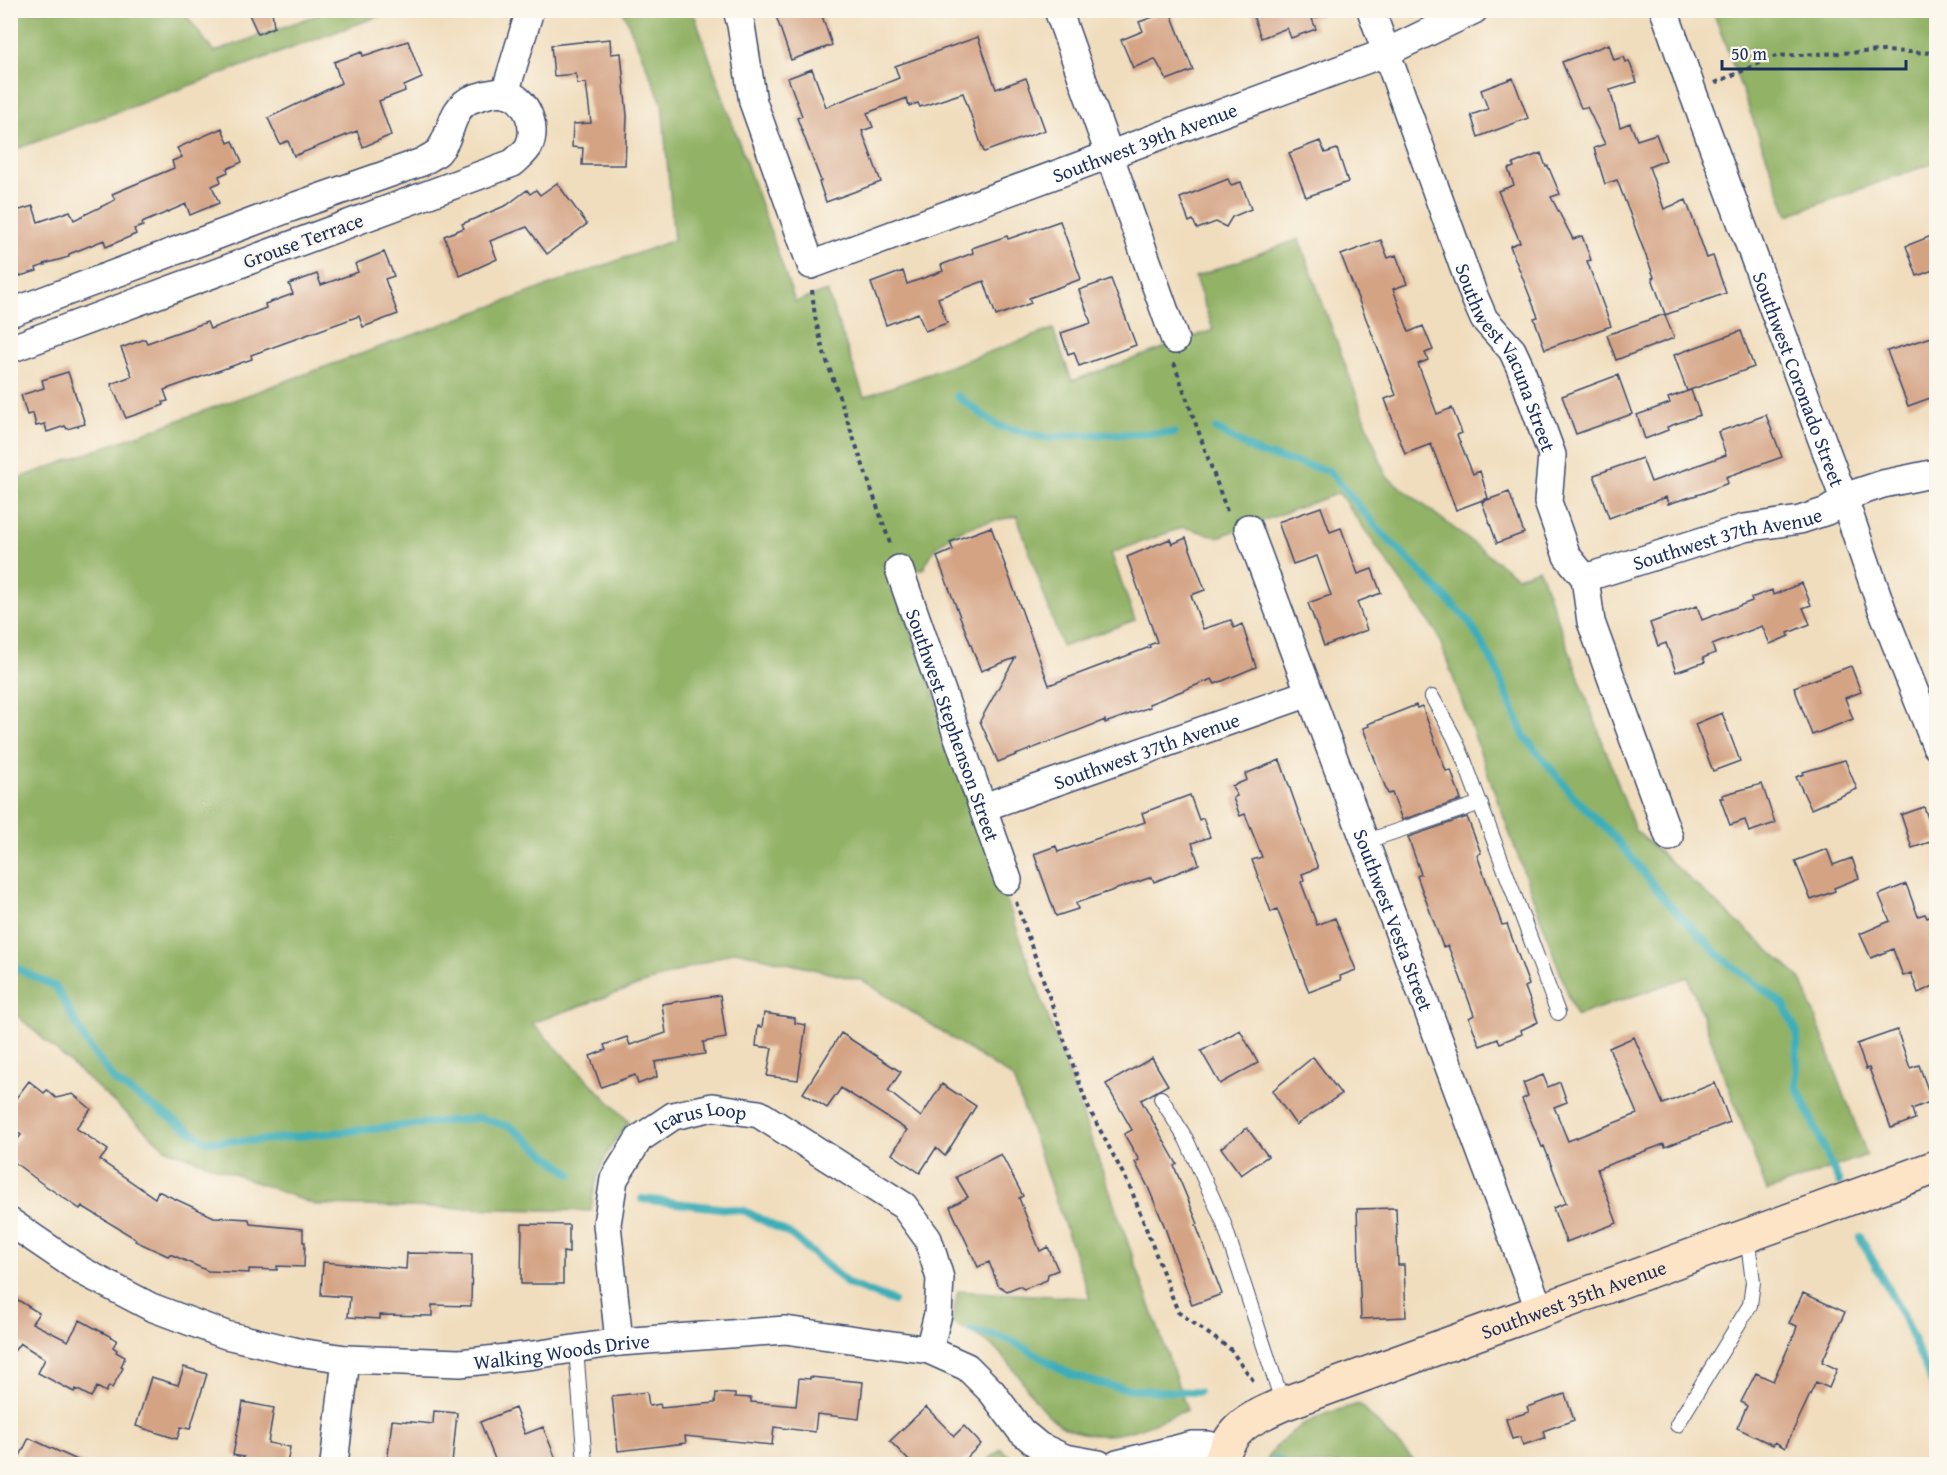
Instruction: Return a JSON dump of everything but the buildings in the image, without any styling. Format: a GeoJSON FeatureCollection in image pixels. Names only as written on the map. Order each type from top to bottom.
{"type":"FeatureCollection","features":[{"type":"Feature","properties":{"kind":"street"},"geometry":{"type":"LineString","coordinates":[[505,93],[530,10]]}},
{"type":"Feature","properties":{"kind":"street"},"geometry":{"type":"LineString","coordinates":[[736,10],[741,25],[753,102],[811,265]]}},
{"type":"Feature","properties":{"kind":"street"},"geometry":{"type":"LineString","coordinates":[[1058,10],[1175,340]]}},
{"type":"Feature","properties":{"kind":"street","name":"Southwest Vacuna Street"},"geometry":{"type":"LineString","coordinates":[[1371,10],[1474,296],[1484,319],[1518,360],[1552,454],[1548,502],[1567,556],[1585,578]]}},
{"type":"Feature","properties":{"kind":"street","name":"Southwest 39th Avenue"},"geometry":{"type":"LineString","coordinates":[[811,265],[1387,52],[1474,10]]}},
{"type":"Feature","properties":{"kind":"street","name":"Southwest Coronado Street"},"geometry":{"type":"LineString","coordinates":[[1664,10],[1692,93],[1844,499],[1882,609],[1936,746]]}},
{"type":"Feature","properties":{"kind":"street","name":"Grouse Terrace"},"geometry":{"type":"LineString","coordinates":[[10,313],[290,208],[422,162],[437,152],[446,139],[458,108],[465,102],[505,93],[517,100],[530,115],[533,129],[529,147],[513,163],[10,349]]}},
{"type":"Feature","properties":{"kind":"street","name":"Southwest 37th Avenue"},"geometry":{"type":"LineString","coordinates":[[1585,578],[1744,528],[1800,520],[1827,512],[1856,493],[1883,484],[1936,473]]}},
{"type":"Feature","properties":{"kind":"street","name":"Southwest Vesta Street"},"geometry":{"type":"LineString","coordinates":[[1248,528],[1540,1311]]}},
{"type":"Feature","properties":{"kind":"street","name":"Southwest Stephenson Street"},"geometry":{"type":"LineString","coordinates":[[899,569],[1008,880]]}},
{"type":"Feature","properties":{"kind":"street"},"geometry":{"type":"LineString","coordinates":[[1585,578],[1591,622],[1669,837]]}},
{"type":"Feature","properties":{"kind":"street","name":"Southwest 37th Avenue"},"geometry":{"type":"LineString","coordinates":[[984,807],[1309,693]]}},
{"type":"Feature","properties":{"kind":"street","name":"Icarus Loop"},"geometry":{"type":"LineString","coordinates":[[619,1342],[607,1224],[614,1179],[639,1139],[673,1116],[713,1107],[759,1114],[904,1206],[928,1239],[940,1278],[938,1314],[928,1350]]}},
{"type":"Feature","properties":{"kind":"street","name":"Southwest 35th Avenue"},"geometry":{"type":"LineString","coordinates":[[1222,1457],[1229,1439],[1242,1425],[1277,1406],[1936,1167]]}},
{"type":"Feature","properties":{"kind":"street","name":"Walking Woods Drive"},"geometry":{"type":"LineString","coordinates":[[10,1222],[82,1271],[151,1307],[226,1335],[298,1352],[346,1359],[460,1363],[619,1342],[786,1330],[928,1350],[967,1368],[992,1392],[1021,1431],[1039,1446],[1065,1458],[1099,1464]]}},
{"type":"Feature","properties":{"kind":"street"},"geometry":{"type":"LineString","coordinates":[[334,1464],[346,1359]]}},
{"type":"Feature","properties":{"kind":"street"},"geometry":{"type":"LineString","coordinates":[[1117,1464],[1192,1445],[1208,1445],[1222,1457]]}},
{"type":"Feature","properties":{"kind":"lane"},"geometry":{"type":"LineString","coordinates":[[1432,697],[1454,737],[1481,803],[1558,1013]]}},
{"type":"Feature","properties":{"kind":"lane"},"geometry":{"type":"LineString","coordinates":[[1364,842],[1481,803]]}},
{"type":"Feature","properties":{"kind":"lane"},"geometry":{"type":"LineString","coordinates":[[1161,1098],[1186,1139],[1223,1221],[1277,1406]]}},
{"type":"Feature","properties":{"kind":"lane"},"geometry":{"type":"LineString","coordinates":[[1677,1425],[1750,1305],[1753,1282],[1747,1235]]}},
{"type":"Feature","properties":{"kind":"lane"},"geometry":{"type":"LineString","coordinates":[[576,1348],[585,1464]]}},
{"type":"Feature","properties":{"kind":"path"},"geometry":{"type":"LineString","coordinates":[[1692,93],[1776,56],[1883,51],[1936,53]]}},
{"type":"Feature","properties":{"kind":"path"},"geometry":{"type":"LineString","coordinates":[[811,265],[814,307],[821,342],[899,569]]}},
{"type":"Feature","properties":{"kind":"path"},"geometry":{"type":"LineString","coordinates":[[1175,340],[1170,352],[1229,516],[1248,528]]}},
{"type":"Feature","properties":{"kind":"path"},"geometry":{"type":"LineString","coordinates":[[1008,880],[1087,1105],[1131,1190],[1178,1312],[1230,1349],[1277,1406]]}},
{"type":"Feature","properties":{"kind":"green space"},"geometry":{"type":"Polygon","coordinates":[[[13,11],[183,11],[214,52],[328,11],[393,11],[11,151],[10,13],[13,11]]]}},
{"type":"Feature","properties":{"kind":"green space"},"geometry":{"type":"Polygon","coordinates":[[[623,11],[693,11],[795,302],[827,291],[864,397],[1053,329],[1072,381],[1213,330],[1195,277],[1299,239],[1386,476],[1517,577],[1539,569],[1635,830],[1801,979],[1867,1155],[1767,1191],[1688,977],[1576,1016],[1437,633],[1339,493],[1218,537],[1184,527],[1111,553],[1135,620],[1062,647],[1017,516],[975,525],[950,536],[931,555],[924,568],[893,579],[1187,1410],[1157,1422],[1125,1432],[1104,1435],[1083,1433],[1066,1428],[1041,1407],[994,1347],[952,1323],[958,1291],[1090,1298],[1013,1078],[864,981],[736,951],[532,1023],[629,1122],[602,1163],[591,1211],[316,1205],[165,1148],[11,1010],[11,481],[674,240],[662,103],[623,11]]]}},
{"type":"Feature","properties":{"kind":"green space"},"geometry":{"type":"Polygon","coordinates":[[[1713,11],[1936,11],[1936,162],[1788,215],[1713,11]]]}},
{"type":"Feature","properties":{"kind":"green space"},"geometry":{"type":"Polygon","coordinates":[[[1359,1404],[1417,1464],[1264,1464],[1282,1441],[1304,1424],[1359,1404]]]}},
{"type":"Feature","properties":{"kind":"green space"},"geometry":{"type":"Polygon","coordinates":[[[1001,1449],[1019,1464],[984,1464],[1001,1449]]]}},
{"type":"Feature","properties":{"kind":"waterway"},"geometry":{"type":"LineString","coordinates":[[957,396],[998,426],[1048,438],[1174,433]]}},
{"type":"Feature","properties":{"kind":"waterway"},"geometry":{"type":"LineString","coordinates":[[1216,429],[1259,453],[1329,471],[1381,532],[1468,620],[1495,666],[1524,736],[1576,799],[1616,839],[1668,903],[1722,958],[1784,1005],[1797,1033],[1797,1087],[1839,1182]]}},
{"type":"Feature","properties":{"kind":"waterway"},"geometry":{"type":"LineString","coordinates":[[10,965],[56,987],[89,1047],[116,1082],[206,1141],[253,1141],[480,1118],[511,1127],[571,1174]]}},
{"type":"Feature","properties":{"kind":"waterway"},"geometry":{"type":"LineString","coordinates":[[642,1199],[745,1211],[793,1236],[848,1284],[893,1301]]}},
{"type":"Feature","properties":{"kind":"waterway"},"geometry":{"type":"LineString","coordinates":[[1860,1237],[1903,1316],[1936,1392]]}},
{"type":"Feature","properties":{"kind":"waterway"},"geometry":{"type":"LineString","coordinates":[[971,1330],[1006,1339],[1067,1372],[1092,1381],[1136,1390],[1198,1392]]}},
{"type":"Feature","properties":{"kind":"waterway"},"geometry":{"type":"LineString","coordinates":[[1276,1459],[1284,1464]]}}]}
